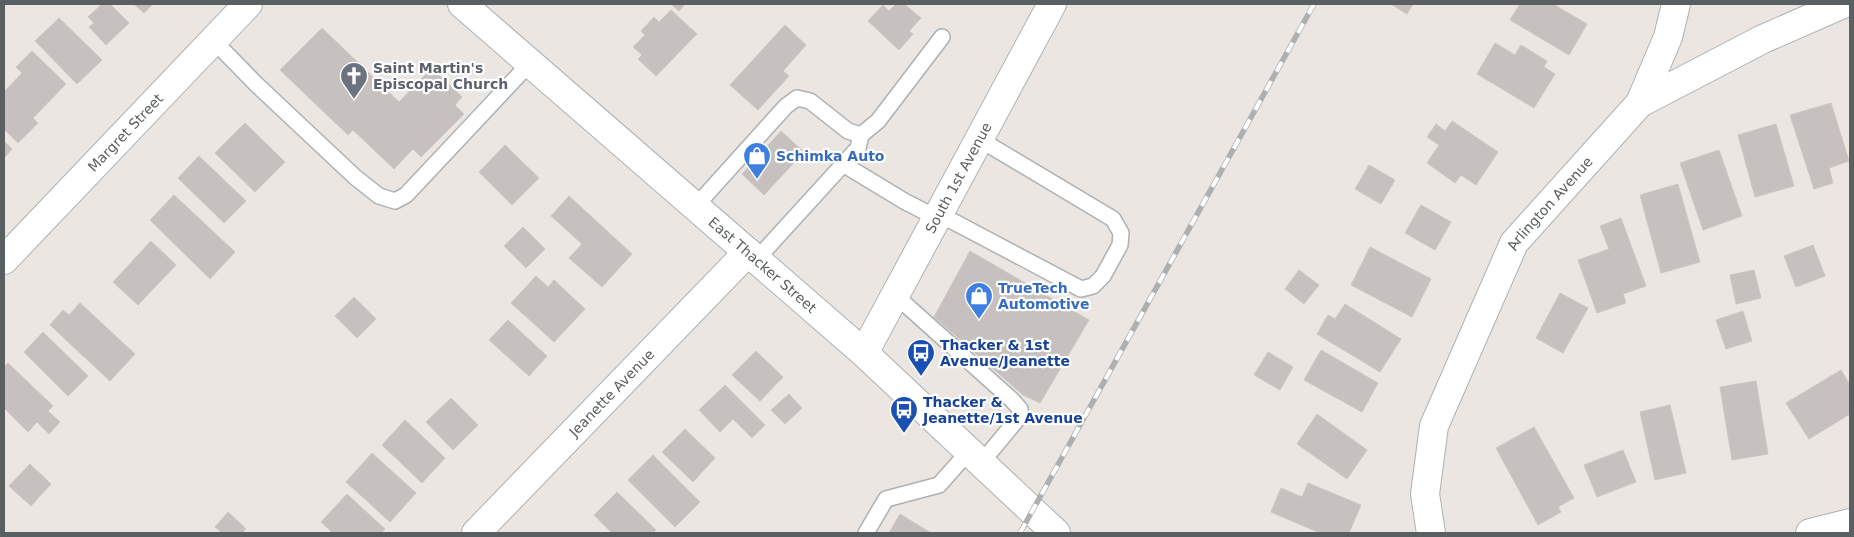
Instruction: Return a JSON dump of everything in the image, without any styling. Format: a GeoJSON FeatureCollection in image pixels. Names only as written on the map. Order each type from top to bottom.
{"type":"FeatureCollection","features":[{"type":"Feature","properties":{"kind":"street","name":"Margret Street"},"geometry":{"type":"LineString","coordinates":[[4,260],[248,4]]}},
{"type":"Feature","properties":{"kind":"street","name":"East Thacker Street"},"geometry":{"type":"LineString","coordinates":[[462,4],[864,353],[1056,533]]}},
{"type":"Feature","properties":{"kind":"street","name":"South 1st Avenue"},"geometry":{"type":"LineString","coordinates":[[864,353],[1052,4]]}},
{"type":"Feature","properties":{"kind":"street"},"geometry":{"type":"LineString","coordinates":[[1640,103],[1668,37],[1676,4]]}},
{"type":"Feature","properties":{"kind":"street","name":"Arlington Avenue"},"geometry":{"type":"LineString","coordinates":[[1431,533],[1425,494],[1434,426],[1514,243],[1640,103],[1762,39],[1844,4]]}},
{"type":"Feature","properties":{"kind":"street","name":"Jeanette Avenue"},"geometry":{"type":"LineString","coordinates":[[476,533],[752,256]]}},
{"type":"Feature","properties":{"kind":"street"},"geometry":{"type":"LineString","coordinates":[[1810,533],[1850,523]]}},
{"type":"Feature","properties":{"kind":"lane"},"geometry":{"type":"LineString","coordinates":[[752,256],[858,148],[861,135],[878,121],[942,37]]}},
{"type":"Feature","properties":{"kind":"lane"},"geometry":{"type":"LineString","coordinates":[[213,40],[256,84],[356,177],[378,196],[395,201],[406,195],[530,63]]}},
{"type":"Feature","properties":{"kind":"lane"},"geometry":{"type":"LineString","coordinates":[[695,207],[786,106],[797,98],[810,101],[848,131],[861,135]]}},
{"type":"Feature","properties":{"kind":"lane"},"geometry":{"type":"LineString","coordinates":[[843,164],[904,201],[938,216],[1081,289],[1093,286],[1103,276],[1120,245],[1121,233],[1113,219],[979,139]]}},
{"type":"Feature","properties":{"kind":"lane"},"geometry":{"type":"LineString","coordinates":[[866,533],[886,499],[939,485],[976,456],[1015,422],[1020,415],[1020,409],[1012,399],[895,295]]}},
{"type":"Feature","properties":{"kind":"building"},"geometry":{"type":"Polygon","coordinates":[[[102,4],[110,4],[129,23],[106,45],[89,27],[94,23],[88,17],[102,4]]]}},
{"type":"Feature","properties":{"kind":"building"},"geometry":{"type":"Polygon","coordinates":[[[134,4],[153,4],[144,13],[134,4]]]}},
{"type":"Feature","properties":{"kind":"building"},"geometry":{"type":"Polygon","coordinates":[[[671,4],[685,4],[679,11],[671,4]]]}},
{"type":"Feature","properties":{"kind":"building"},"geometry":{"type":"Polygon","coordinates":[[[896,4],[904,4],[921,18],[909,31],[913,34],[899,50],[868,21],[883,5],[889,11],[896,4]]]}},
{"type":"Feature","properties":{"kind":"building"},"geometry":{"type":"Polygon","coordinates":[[[1391,4],[1413,4],[1407,14],[1391,4]]]}},
{"type":"Feature","properties":{"kind":"building"},"geometry":{"type":"Polygon","coordinates":[[[1520,4],[1553,4],[1587,24],[1569,55],[1510,20],[1520,4]]]}},
{"type":"Feature","properties":{"kind":"building"},"geometry":{"type":"Polygon","coordinates":[[[671,10],[697,34],[656,76],[638,59],[642,55],[633,47],[645,35],[641,31],[654,17],[659,22],[671,10]]]}},
{"type":"Feature","properties":{"kind":"building"},"geometry":{"type":"Polygon","coordinates":[[[59,18],[102,60],[77,84],[35,41],[59,18]]]}},
{"type":"Feature","properties":{"kind":"building"},"geometry":{"type":"Polygon","coordinates":[[[785,25],[806,45],[783,71],[789,76],[758,110],[730,85],[785,25]]]}},
{"type":"Feature","properties":{"kind":"building","name":"Saint Martin's Episcopal Church"},"geometry":{"type":"Polygon","coordinates":[[[322,28],[399,102],[432,68],[462,97],[455,105],[464,114],[421,157],[413,149],[394,169],[353,130],[348,135],[280,70],[322,28]]]}},
{"type":"Feature","properties":{"kind":"building"},"geometry":{"type":"Polygon","coordinates":[[[1495,43],[1515,55],[1521,45],[1547,61],[1544,67],[1555,74],[1534,108],[1477,74],[1495,43]]]}},
{"type":"Feature","properties":{"kind":"building"},"geometry":{"type":"Polygon","coordinates":[[[32,51],[66,84],[33,118],[38,123],[18,143],[4,129],[4,92],[22,73],[16,67],[32,51]]]}},
{"type":"Feature","properties":{"kind":"building"},"geometry":{"type":"Polygon","coordinates":[[[1831,103],[1849,161],[1829,168],[1833,183],[1814,189],[1790,115],[1831,103]]]}},
{"type":"Feature","properties":{"kind":"building"},"geometry":{"type":"Polygon","coordinates":[[[1452,121],[1498,152],[1476,185],[1461,175],[1455,183],[1427,163],[1439,145],[1427,137],[1436,124],[1445,131],[1452,121]]]}},
{"type":"Feature","properties":{"kind":"building"},"geometry":{"type":"Polygon","coordinates":[[[245,123],[285,162],[255,192],[215,153],[245,123]]]}},
{"type":"Feature","properties":{"kind":"building"},"geometry":{"type":"Polygon","coordinates":[[[1776,124],[1794,186],[1755,197],[1738,135],[1776,124]]]}},
{"type":"Feature","properties":{"kind":"building"},"geometry":{"type":"Polygon","coordinates":[[[781,131],[804,152],[764,195],[742,174],[781,131]]]}},
{"type":"Feature","properties":{"kind":"building"},"geometry":{"type":"Polygon","coordinates":[[[4,141],[12,149],[4,158],[4,141]]]}},
{"type":"Feature","properties":{"kind":"building"},"geometry":{"type":"Polygon","coordinates":[[[505,145],[539,178],[512,205],[479,172],[505,145]]]}},
{"type":"Feature","properties":{"kind":"building"},"geometry":{"type":"Polygon","coordinates":[[[1719,150],[1742,216],[1703,230],[1680,163],[1719,150]]]}},
{"type":"Feature","properties":{"kind":"building"},"geometry":{"type":"Polygon","coordinates":[[[199,156],[246,201],[224,223],[178,178],[199,156]]]}},
{"type":"Feature","properties":{"kind":"building"},"geometry":{"type":"Polygon","coordinates":[[[1369,165],[1395,180],[1381,204],[1355,189],[1369,165]]]}},
{"type":"Feature","properties":{"kind":"building"},"geometry":{"type":"Polygon","coordinates":[[[1678,184],[1700,262],[1661,273],[1640,195],[1678,184]]]}},
{"type":"Feature","properties":{"kind":"building"},"geometry":{"type":"Polygon","coordinates":[[[174,195],[235,252],[210,279],[150,220],[174,195]]]}},
{"type":"Feature","properties":{"kind":"building"},"geometry":{"type":"Polygon","coordinates":[[[569,196],[632,254],[602,287],[569,258],[582,244],[551,216],[569,196]]]}},
{"type":"Feature","properties":{"kind":"building"},"geometry":{"type":"Polygon","coordinates":[[[1421,205],[1451,222],[1435,250],[1405,233],[1421,205]]]}},
{"type":"Feature","properties":{"kind":"building"},"geometry":{"type":"Polygon","coordinates":[[[1621,218],[1646,286],[1623,294],[1626,303],[1597,313],[1578,260],[1609,249],[1600,226],[1621,218]]]}},
{"type":"Feature","properties":{"kind":"building"},"geometry":{"type":"Polygon","coordinates":[[[523,227],[545,249],[526,268],[504,246],[523,227]]]}},
{"type":"Feature","properties":{"kind":"building"},"geometry":{"type":"Polygon","coordinates":[[[151,241],[176,265],[138,305],[113,282],[151,241]]]}},
{"type":"Feature","properties":{"kind":"building"},"geometry":{"type":"Polygon","coordinates":[[[1813,245],[1825,276],[1796,287],[1784,256],[1813,245]]]}},
{"type":"Feature","properties":{"kind":"building"},"geometry":{"type":"Polygon","coordinates":[[[1370,247],[1431,279],[1412,317],[1351,285],[1370,247]]]}},
{"type":"Feature","properties":{"kind":"building"},"geometry":{"type":"Polygon","coordinates":[[[970,251],[1089,320],[1040,403],[1023,395],[934,317],[970,251]]]}},
{"type":"Feature","properties":{"kind":"building"},"geometry":{"type":"Polygon","coordinates":[[[1299,270],[1319,285],[1304,304],[1285,289],[1299,270]]]}},
{"type":"Feature","properties":{"kind":"building"},"geometry":{"type":"Polygon","coordinates":[[[1754,270],[1761,298],[1736,304],[1730,275],[1754,270]]]}},
{"type":"Feature","properties":{"kind":"building"},"geometry":{"type":"Polygon","coordinates":[[[536,276],[548,287],[554,280],[585,309],[554,342],[511,303],[536,276]]]}},
{"type":"Feature","properties":{"kind":"building"},"geometry":{"type":"Polygon","coordinates":[[[1560,293],[1588,308],[1563,353],[1536,338],[1560,293]]]}},
{"type":"Feature","properties":{"kind":"building"},"geometry":{"type":"Polygon","coordinates":[[[354,297],[376,319],[357,338],[335,316],[354,297]]]}},
{"type":"Feature","properties":{"kind":"building"},"geometry":{"type":"Polygon","coordinates":[[[80,303],[135,354],[110,381],[50,325],[63,310],[69,315],[80,303]]]}},
{"type":"Feature","properties":{"kind":"building"},"geometry":{"type":"Polygon","coordinates":[[[1345,304],[1401,339],[1380,372],[1317,334],[1328,315],[1335,319],[1345,304]]]}},
{"type":"Feature","properties":{"kind":"building"},"geometry":{"type":"Polygon","coordinates":[[[1743,311],[1752,341],[1726,349],[1716,320],[1743,311]]]}},
{"type":"Feature","properties":{"kind":"building"},"geometry":{"type":"Polygon","coordinates":[[[508,320],[547,356],[529,376],[489,340],[508,320]]]}},
{"type":"Feature","properties":{"kind":"building"},"geometry":{"type":"Polygon","coordinates":[[[43,332],[88,376],[68,396],[24,352],[43,332]]]}},
{"type":"Feature","properties":{"kind":"building"},"geometry":{"type":"Polygon","coordinates":[[[1321,350],[1378,383],[1362,412],[1304,380],[1321,350]]]}},
{"type":"Feature","properties":{"kind":"building"},"geometry":{"type":"Polygon","coordinates":[[[756,351],[783,377],[760,401],[732,375],[756,351]]]}},
{"type":"Feature","properties":{"kind":"building"},"geometry":{"type":"Polygon","coordinates":[[[1268,352],[1293,367],[1280,390],[1254,375],[1268,352]]]}},
{"type":"Feature","properties":{"kind":"building"},"geometry":{"type":"Polygon","coordinates":[[[8,363],[53,406],[48,411],[60,422],[49,434],[37,422],[28,432],[4,408],[4,368],[8,363]]]}},
{"type":"Feature","properties":{"kind":"building"},"geometry":{"type":"Polygon","coordinates":[[[1841,370],[1850,385],[1850,414],[1809,439],[1786,403],[1841,370]]]}},
{"type":"Feature","properties":{"kind":"building"},"geometry":{"type":"Polygon","coordinates":[[[1756,381],[1768,454],[1732,460],[1720,387],[1756,381]]]}},
{"type":"Feature","properties":{"kind":"building"},"geometry":{"type":"Polygon","coordinates":[[[725,385],[765,425],[752,438],[733,419],[720,432],[699,410],[725,385]]]}},
{"type":"Feature","properties":{"kind":"building"},"geometry":{"type":"Polygon","coordinates":[[[789,394],[802,408],[785,424],[771,410],[789,394]]]}},
{"type":"Feature","properties":{"kind":"building"},"geometry":{"type":"Polygon","coordinates":[[[451,398],[478,425],[453,450],[426,422],[451,398]]]}},
{"type":"Feature","properties":{"kind":"building"},"geometry":{"type":"Polygon","coordinates":[[[1670,405],[1686,473],[1655,480],[1640,412],[1670,405]]]}},
{"type":"Feature","properties":{"kind":"building"},"geometry":{"type":"Polygon","coordinates":[[[1317,414],[1367,450],[1347,479],[1297,444],[1317,414]]]}},
{"type":"Feature","properties":{"kind":"building"},"geometry":{"type":"Polygon","coordinates":[[[405,420],[445,458],[422,483],[382,445],[405,420]]]}},
{"type":"Feature","properties":{"kind":"building"},"geometry":{"type":"Polygon","coordinates":[[[1534,427],[1574,498],[1558,507],[1561,512],[1538,525],[1496,448],[1534,427]]]}},
{"type":"Feature","properties":{"kind":"building"},"geometry":{"type":"Polygon","coordinates":[[[685,429],[715,458],[693,482],[662,452],[685,429]]]}},
{"type":"Feature","properties":{"kind":"building"},"geometry":{"type":"Polygon","coordinates":[[[1623,450],[1636,482],[1597,497],[1584,465],[1623,450]]]}},
{"type":"Feature","properties":{"kind":"building"},"geometry":{"type":"Polygon","coordinates":[[[372,453],[416,493],[390,522],[346,482],[372,453]]]}},
{"type":"Feature","properties":{"kind":"building"},"geometry":{"type":"Polygon","coordinates":[[[653,455],[700,502],[675,527],[628,480],[653,455]]]}},
{"type":"Feature","properties":{"kind":"building"},"geometry":{"type":"Polygon","coordinates":[[[30,464],[51,484],[31,506],[9,486],[30,464]]]}},
{"type":"Feature","properties":{"kind":"building"},"geometry":{"type":"Polygon","coordinates":[[[1308,483],[1361,505],[1349,533],[1320,533],[1271,512],[1281,488],[1302,497],[1308,483]]]}},
{"type":"Feature","properties":{"kind":"building"},"geometry":{"type":"Polygon","coordinates":[[[617,492],[656,530],[653,533],[612,533],[594,515],[617,492]]]}},
{"type":"Feature","properties":{"kind":"building"},"geometry":{"type":"Polygon","coordinates":[[[347,494],[385,529],[381,533],[333,533],[321,522],[347,494]]]}},
{"type":"Feature","properties":{"kind":"building"},"geometry":{"type":"Polygon","coordinates":[[[228,512],[246,529],[242,533],[222,533],[215,527],[228,512]]]}},
{"type":"Feature","properties":{"kind":"building"},"geometry":{"type":"Polygon","coordinates":[[[900,514],[931,533],[889,533],[900,514]]]}},
{"type":"Feature","properties":{"kind":"railway"},"geometry":{"type":"LineString","coordinates":[[1020,533],[1314,4]]}},
{"type":"Feature","properties":{"kind":"place","name":"Saint Martin's Episcopal Church"},"geometry":{"type":"Point","coordinates":[354,100]}},
{"type":"Feature","properties":{"kind":"place","name":"Schimka Auto"},"geometry":{"type":"Point","coordinates":[757,180]}},
{"type":"Feature","properties":{"kind":"place","name":"TrueTech Automotive"},"geometry":{"type":"Point","coordinates":[979,320]}},
{"type":"Feature","properties":{"kind":"place","name":"Thacker & 1st Avenue/Jeanette"},"geometry":{"type":"Point","coordinates":[921,377]}},
{"type":"Feature","properties":{"kind":"place","name":"Thacker & Jeanette/1st Avenue"},"geometry":{"type":"Point","coordinates":[904,434]}}]}
